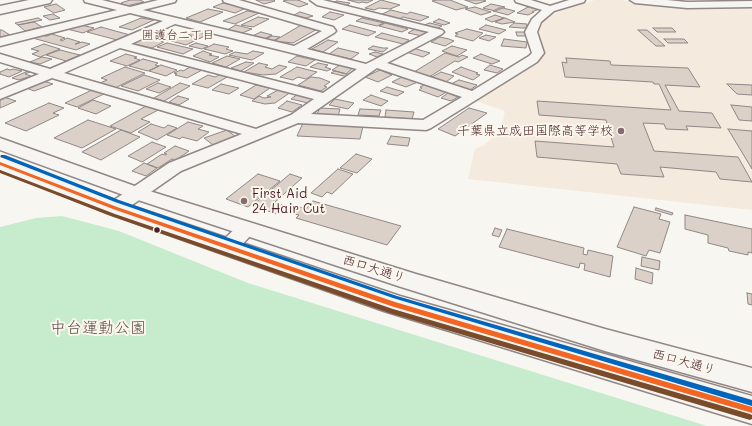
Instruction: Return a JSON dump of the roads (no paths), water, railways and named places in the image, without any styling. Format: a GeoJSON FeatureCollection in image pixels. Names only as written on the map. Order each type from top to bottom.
{"type":"FeatureCollection","features":[{"type":"Feature","properties":{"kind":"street"},"geometry":{"type":"LineString","coordinates":[[0,10],[46,0]]}},
{"type":"Feature","properties":{"kind":"street"},"geometry":{"type":"LineString","coordinates":[[89,0],[297,50],[373,66],[473,96]]}},
{"type":"Feature","properties":{"kind":"street"},"geometry":{"type":"LineString","coordinates":[[0,42],[128,9],[171,0]]}},
{"type":"Feature","properties":{"kind":"street"},"geometry":{"type":"LineString","coordinates":[[228,0],[329,29],[330,32],[297,50]]}},
{"type":"Feature","properties":{"kind":"street"},"geometry":{"type":"LineString","coordinates":[[115,208],[175,167],[296,118],[373,66],[438,32],[422,26],[321,3],[315,0]]}},
{"type":"Feature","properties":{"kind":"street"},"geometry":{"type":"LineString","coordinates":[[520,0],[550,9]]}},
{"type":"Feature","properties":{"kind":"street"},"geometry":{"type":"LineString","coordinates":[[296,118],[426,125],[533,59],[538,53],[531,32],[536,21],[550,9],[580,0]]}},
{"type":"Feature","properties":{"kind":"street"},"geometry":{"type":"LineString","coordinates":[[635,0],[752,4]]}},
{"type":"Feature","properties":{"kind":"street"},"geometry":{"type":"LineString","coordinates":[[0,94],[174,21]]}},
{"type":"Feature","properties":{"kind":"street"},"geometry":{"type":"LineString","coordinates":[[118,44],[326,98]]}},
{"type":"Feature","properties":{"kind":"street"},"geometry":{"type":"LineString","coordinates":[[0,58],[52,72],[257,134]]}},
{"type":"Feature","properties":{"kind":"street","name":"西口大通り"},"geometry":{"type":"LineString","coordinates":[[0,144],[136,193],[246,229],[605,340],[752,380]]}},
{"type":"Feature","properties":{"kind":"street","name":"西口大通り"},"geometry":{"type":"LineString","coordinates":[[0,163],[115,208],[393,304],[752,410]]}},
{"type":"Feature","properties":{"kind":"street"},"geometry":{"type":"LineString","coordinates":[[228,247],[246,229]]}},
{"type":"Feature","properties":{"kind":"place","name":"千葉県立成田国際高等学校"},"geometry":{"type":"Point","coordinates":[621,131]}},
{"type":"Feature","properties":{"kind":"place","name":"First Aid 24 Hair Cut"},"geometry":{"type":"Point","coordinates":[244,201]}},
{"type":"Feature","properties":{"kind":"district","name":"囲護台二丁目"},"geometry":{"type":"Point","coordinates":[178,35]}},
{"type":"Feature","properties":{"kind":"park label","name":"中台運動公園"},"geometry":{"type":"Point","coordinates":[98,328]}}]}
